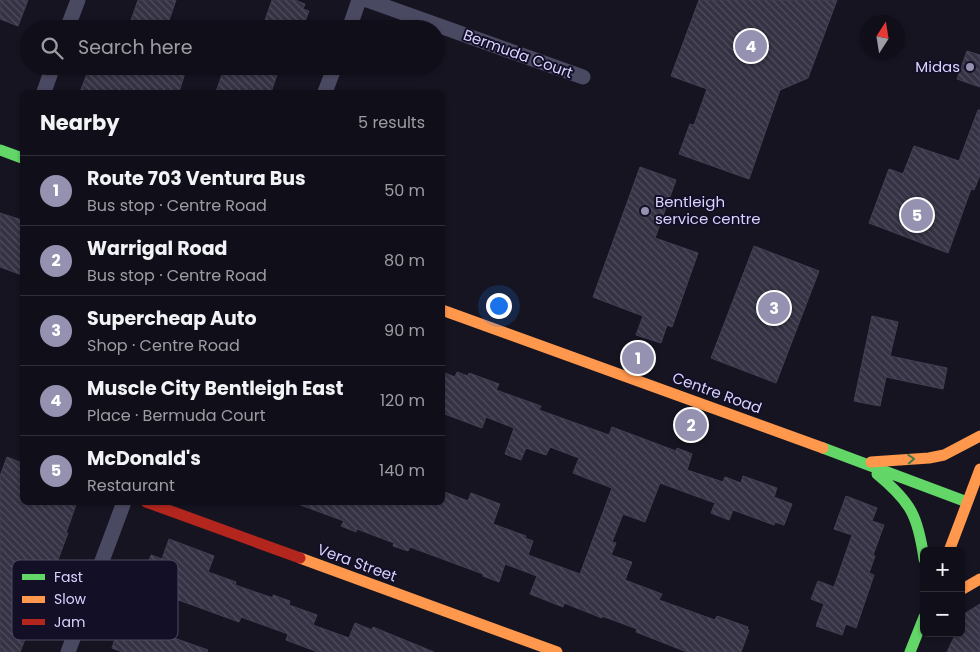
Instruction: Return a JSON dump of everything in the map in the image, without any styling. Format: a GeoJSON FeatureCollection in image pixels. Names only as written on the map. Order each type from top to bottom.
{"type":"FeatureCollection","features":[{"type":"Feature","properties":{"kind":"main road"},"geometry":{"type":"LineString","coordinates":[[0,150],[20,155]]}},
{"type":"Feature","properties":{"kind":"main road","name":"Centre Road"},"geometry":{"type":"LineString","coordinates":[[445,311],[980,507]]}},
{"type":"Feature","properties":{"kind":"main road"},"geometry":{"type":"LineString","coordinates":[[863,463],[929,458],[944,455],[980,436]]}},
{"type":"Feature","properties":{"kind":"main road"},"geometry":{"type":"LineString","coordinates":[[863,463],[892,486],[907,501],[919,525],[922,547]]}},
{"type":"Feature","properties":{"kind":"main road"},"geometry":{"type":"LineString","coordinates":[[950,547],[980,469]]}},
{"type":"Feature","properties":{"kind":"main road","name":"Vera Street"},"geometry":{"type":"LineString","coordinates":[[154,505],[557,652]]}},
{"type":"Feature","properties":{"kind":"main road"},"geometry":{"type":"LineString","coordinates":[[965,588],[980,579]]}},
{"type":"Feature","properties":{"kind":"main road"},"geometry":{"type":"LineString","coordinates":[[910,652],[920,628]]}},
{"type":"Feature","properties":{"kind":"street"},"geometry":{"type":"LineString","coordinates":[[70,20],[78,0]]}},
{"type":"Feature","properties":{"kind":"street"},"geometry":{"type":"LineString","coordinates":[[352,20],[360,0]]}},
{"type":"Feature","properties":{"kind":"street","name":"Bermuda Court"},"geometry":{"type":"LineString","coordinates":[[368,0],[424,20]]}},
{"type":"Feature","properties":{"kind":"street","name":"Bermuda Court"},"geometry":{"type":"LineString","coordinates":[[445,28],[583,77]]}},
{"type":"Feature","properties":{"kind":"street"},"geometry":{"type":"LineString","coordinates":[[45,90],[50,75]]}},
{"type":"Feature","properties":{"kind":"street"},"geometry":{"type":"LineString","coordinates":[[326,90],[332,75]]}},
{"type":"Feature","properties":{"kind":"street"},"geometry":{"type":"LineString","coordinates":[[102,560],[123,505]]}},
{"type":"Feature","properties":{"kind":"street"},"geometry":{"type":"LineString","coordinates":[[68,652],[72,640]]}},
{"type":"Feature","properties":{"kind":"building"},"geometry":{"type":"Polygon","coordinates":[[[0,0],[28,0],[18,26],[0,19],[0,0]]]}},
{"type":"Feature","properties":{"kind":"building"},"geometry":{"type":"Polygon","coordinates":[[[138,0],[176,0],[169,20],[131,20],[138,0]]]}},
{"type":"Feature","properties":{"kind":"building"},"geometry":{"type":"Polygon","coordinates":[[[272,0],[295,0],[305,4],[303,9],[309,11],[306,20],[265,20],[272,0]]]}},
{"type":"Feature","properties":{"kind":"building"},"geometry":{"type":"Polygon","coordinates":[[[699,0],[837,0],[808,78],[780,90],[749,179],[679,154],[690,124],[694,125],[707,89],[671,76],[699,0]]]}},
{"type":"Feature","properties":{"kind":"building","name":"Midas"},"geometry":{"type":"Polygon","coordinates":[[[967,51],[980,55],[980,87],[957,79],[967,51]]]}},
{"type":"Feature","properties":{"kind":"building"},"geometry":{"type":"Polygon","coordinates":[[[87,75],[184,75],[180,90],[81,90],[87,75]]]}},
{"type":"Feature","properties":{"kind":"building"},"geometry":{"type":"Polygon","coordinates":[[[222,75],[277,75],[272,90],[217,90],[222,75]]]}},
{"type":"Feature","properties":{"kind":"building"},"geometry":{"type":"Polygon","coordinates":[[[978,110],[980,110],[980,175],[974,190],[971,189],[948,253],[869,223],[889,169],[903,174],[914,146],[959,161],[978,110]]]}},
{"type":"Feature","properties":{"kind":"building"},"geometry":{"type":"Polygon","coordinates":[[[640,167],[676,180],[655,238],[698,253],[672,327],[667,325],[661,343],[636,335],[643,316],[593,297],[640,167]]]}},
{"type":"Feature","properties":{"kind":"building"},"geometry":{"type":"Polygon","coordinates":[[[0,213],[20,219],[20,274],[0,267],[0,213]]]}},
{"type":"Feature","properties":{"kind":"building"},"geometry":{"type":"Polygon","coordinates":[[[754,246],[819,271],[776,383],[711,358],[754,246]]]}},
{"type":"Feature","properties":{"kind":"building"},"geometry":{"type":"Polygon","coordinates":[[[872,316],[898,322],[890,356],[947,368],[943,389],[886,377],[880,406],[854,401],[872,316]]]}},
{"type":"Feature","properties":{"kind":"building"},"geometry":{"type":"Polygon","coordinates":[[[457,372],[468,376],[469,373],[499,384],[496,390],[541,406],[539,410],[609,435],[612,427],[676,451],[677,448],[692,454],[687,470],[723,482],[725,477],[741,483],[743,476],[777,488],[774,497],[792,504],[784,525],[775,522],[774,525],[733,510],[729,520],[711,513],[715,503],[660,483],[645,522],[623,514],[612,542],[616,543],[611,555],[632,562],[625,580],[662,594],[659,600],[715,620],[717,616],[748,627],[747,629],[749,630],[741,652],[687,652],[636,632],[637,629],[602,616],[602,618],[564,603],[563,607],[530,594],[537,576],[505,564],[499,582],[483,576],[483,574],[410,547],[408,551],[393,546],[394,543],[357,529],[356,532],[341,526],[344,521],[301,505],[445,505],[445,492],[468,501],[471,493],[500,504],[493,524],[526,536],[525,538],[533,541],[528,555],[580,574],[612,488],[573,473],[579,458],[550,447],[546,455],[526,448],[521,460],[505,454],[514,428],[486,417],[482,428],[445,414],[445,373],[455,377],[457,372]]]}},
{"type":"Feature","properties":{"kind":"building"},"geometry":{"type":"Polygon","coordinates":[[[7,457],[20,462],[20,505],[76,505],[58,560],[12,560],[12,640],[25,640],[20,652],[0,652],[0,476],[7,457]]]}},
{"type":"Feature","properties":{"kind":"building"},"geometry":{"type":"Polygon","coordinates":[[[846,496],[877,508],[872,521],[884,525],[873,555],[875,556],[869,573],[874,575],[856,628],[846,624],[842,635],[816,626],[824,604],[811,599],[818,581],[834,587],[852,535],[834,529],[846,496]]]}},
{"type":"Feature","properties":{"kind":"building"},"geometry":{"type":"Polygon","coordinates":[[[169,539],[214,556],[208,572],[236,582],[235,585],[273,598],[273,595],[290,601],[289,605],[317,615],[313,625],[349,638],[355,623],[372,630],[373,627],[434,652],[318,652],[286,640],[288,634],[241,617],[239,622],[178,600],[178,560],[149,560],[151,555],[162,559],[169,539]]]}},
{"type":"Feature","properties":{"kind":"building"},"geometry":{"type":"Polygon","coordinates":[[[980,604],[980,652],[947,652],[954,637],[965,637],[965,613],[980,604]]]}},
{"type":"Feature","properties":{"kind":"building"},"geometry":{"type":"Polygon","coordinates":[[[178,639],[208,650],[207,652],[122,652],[112,648],[115,640],[178,639]]]}},
{"type":"Feature","properties":{"kind":"traffic: fast"},"geometry":{"type":"LineString","coordinates":[[0,150],[20,157]]}},
{"type":"Feature","properties":{"kind":"traffic: fast"},"geometry":{"type":"LineString","coordinates":[[823,448],[967,502]]}},
{"type":"Feature","properties":{"kind":"traffic: fast"},"geometry":{"type":"LineString","coordinates":[[877,474],[898,493],[911,511],[922,547]]}},
{"type":"Feature","properties":{"kind":"traffic: fast"},"geometry":{"type":"LineString","coordinates":[[910,652],[920,627]]}},
{"type":"Feature","properties":{"kind":"traffic: slow"},"geometry":{"type":"LineString","coordinates":[[445,311],[823,448]]}},
{"type":"Feature","properties":{"kind":"traffic: slow"},"geometry":{"type":"LineString","coordinates":[[871,462],[929,458],[944,455],[980,436]]}},
{"type":"Feature","properties":{"kind":"traffic: slow"},"geometry":{"type":"LineString","coordinates":[[951,547],[980,469]]}},
{"type":"Feature","properties":{"kind":"traffic: slow"},"geometry":{"type":"LineString","coordinates":[[300,558],[557,652]]}},
{"type":"Feature","properties":{"kind":"traffic: slow"},"geometry":{"type":"LineString","coordinates":[[965,588],[980,579]]}},
{"type":"Feature","properties":{"kind":"traffic: jam"},"geometry":{"type":"LineString","coordinates":[[154,505],[300,558]]}},
{"type":"Feature","properties":{"kind":"place","name":"Muscle City Bentleigh East"},"geometry":{"type":"Point","coordinates":[751,46]}},
{"type":"Feature","properties":{"kind":"place","name":"Midas"},"geometry":{"type":"Point","coordinates":[970,67]}},
{"type":"Feature","properties":{"kind":"place","name":"Bentleigh service centre"},"geometry":{"type":"Point","coordinates":[645,211]}},
{"type":"Feature","properties":{"kind":"place","name":"McDonald's"},"geometry":{"type":"Point","coordinates":[917,215]}},
{"type":"Feature","properties":{"kind":"place","name":"Supercheap Auto"},"geometry":{"type":"Point","coordinates":[774,308]}},
{"type":"Feature","properties":{"kind":"place","name":"Route 703 Ventura Bus"},"geometry":{"type":"Point","coordinates":[638,358]}},
{"type":"Feature","properties":{"kind":"place","name":"Warrigal Road"},"geometry":{"type":"Point","coordinates":[691,425]}}]}
